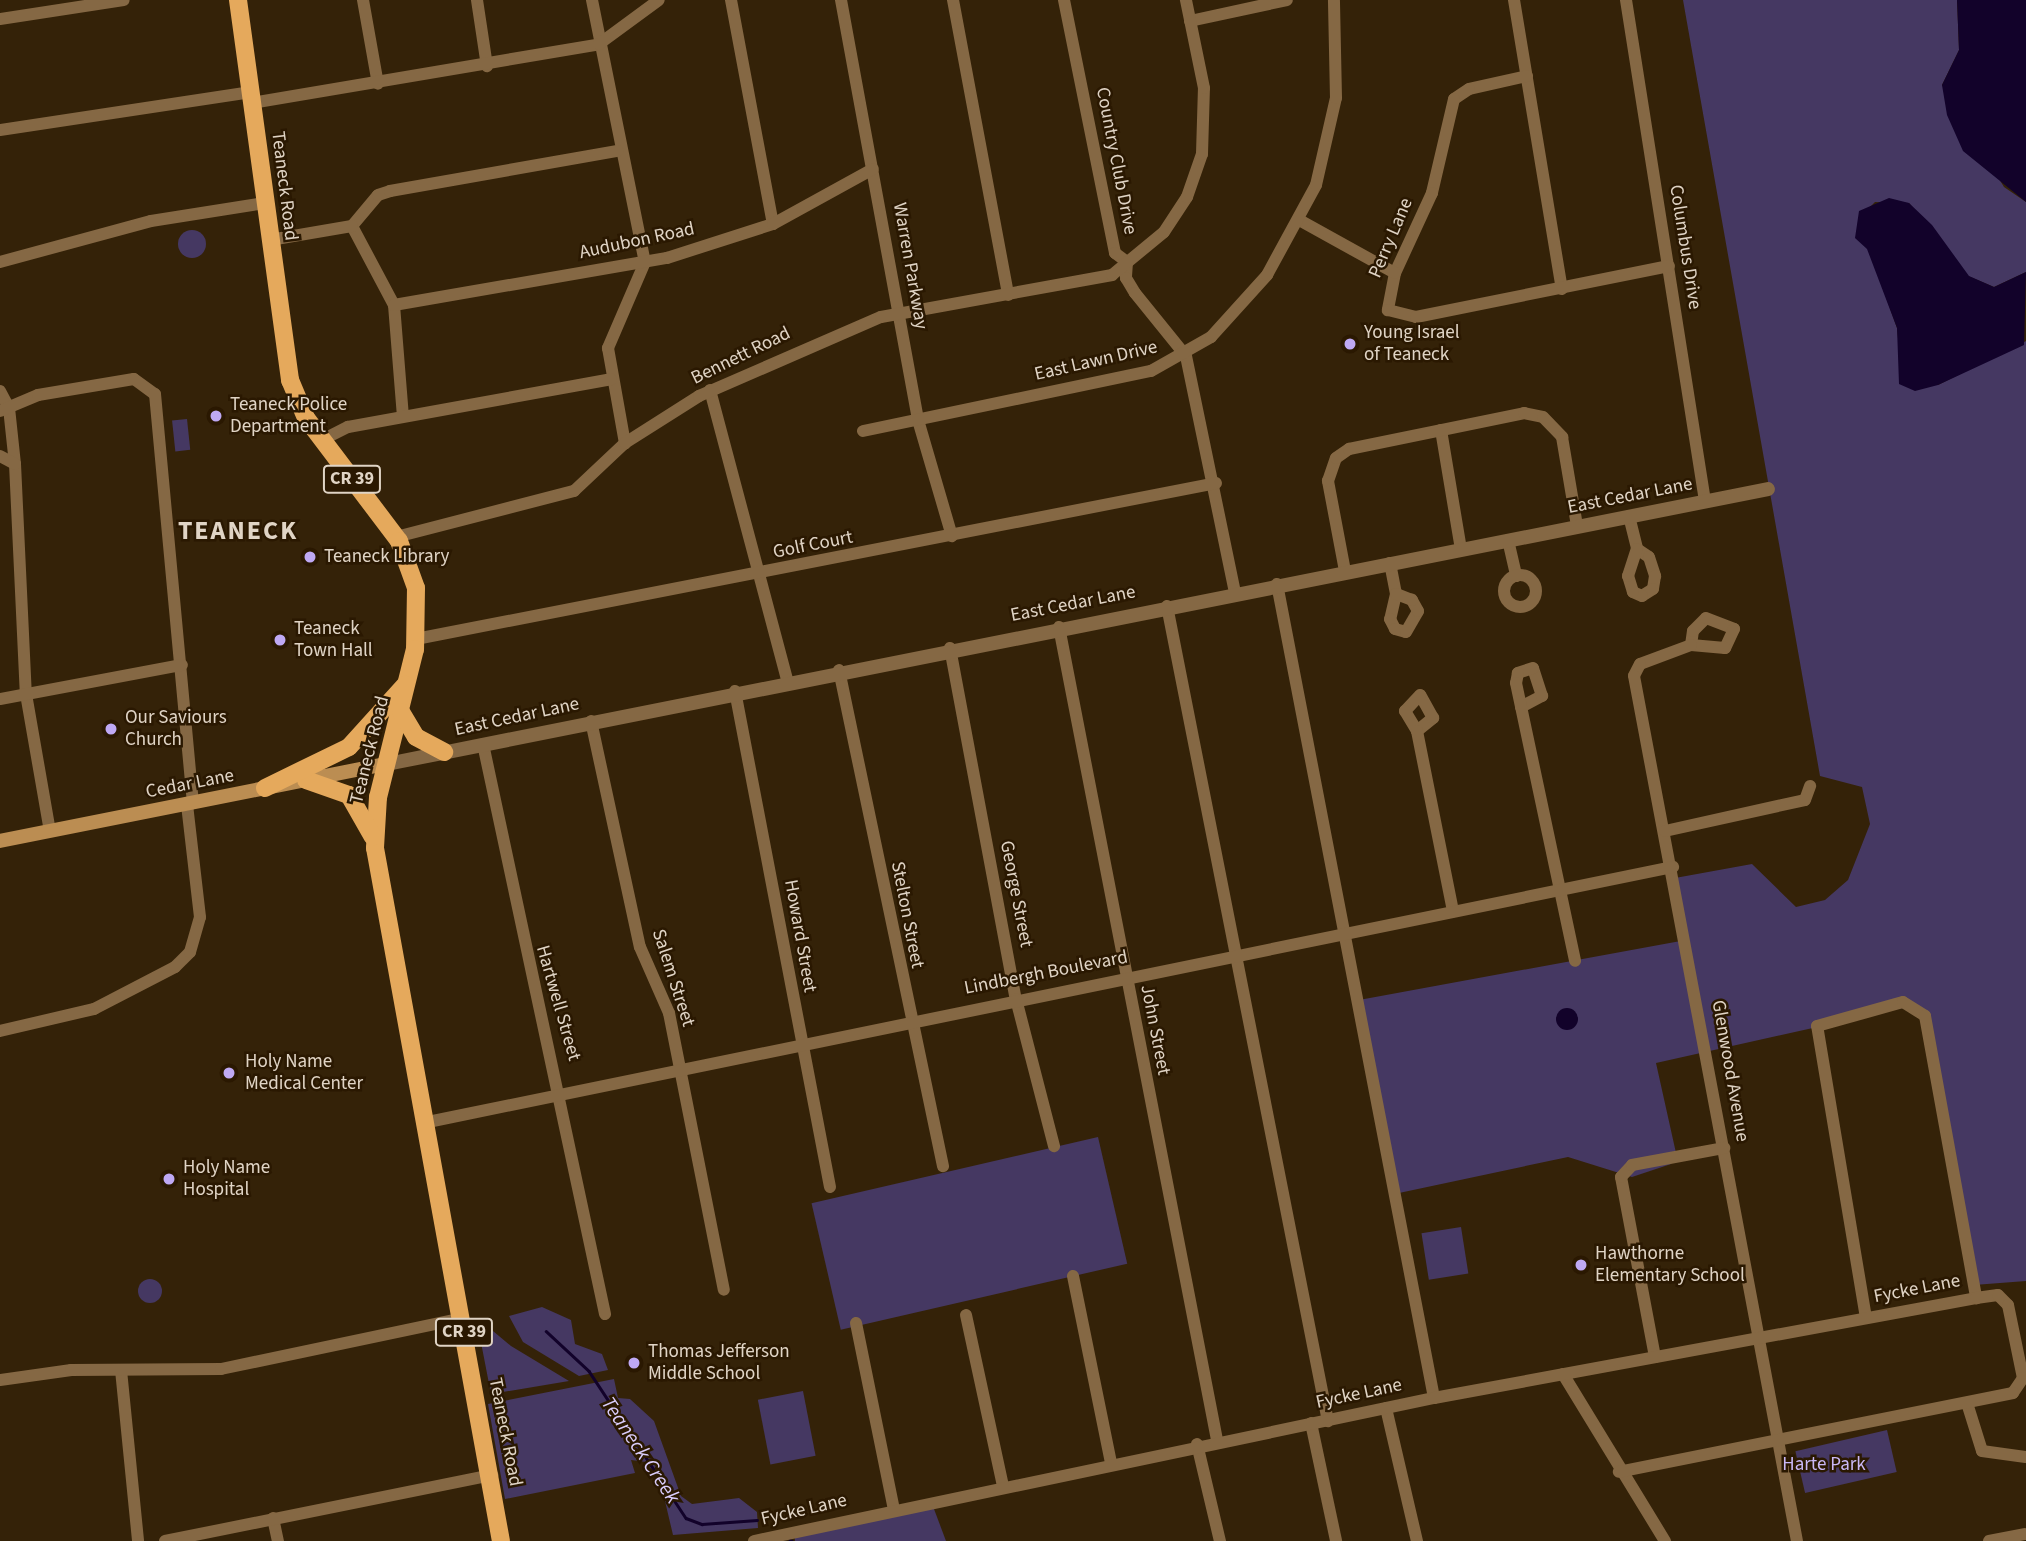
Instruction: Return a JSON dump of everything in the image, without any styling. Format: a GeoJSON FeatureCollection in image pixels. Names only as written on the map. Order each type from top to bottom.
{"type":"FeatureCollection","features":[{"type":"Feature","properties":{"kind":"main road","name":"Teaneck Road"},"geometry":{"type":"LineString","coordinates":[[238,0],[290,380],[322,440],[396,537],[416,588],[416,639],[409,679],[387,764],[375,842],[492,1475],[501,1541]]}},
{"type":"Feature","properties":{"kind":"main road"},"geometry":{"type":"LineString","coordinates":[[265,788],[356,742],[409,679]]}},
{"type":"Feature","properties":{"kind":"main road"},"geometry":{"type":"LineString","coordinates":[[401,712],[416,737],[444,752]]}},
{"type":"Feature","properties":{"kind":"main road","name":"Cedar Lane"},"geometry":{"type":"LineString","coordinates":[[0,841],[387,764]]}},
{"type":"Feature","properties":{"kind":"main road"},"geometry":{"type":"LineString","coordinates":[[306,780],[351,798],[375,842]]}},
{"type":"Feature","properties":{"kind":"street"},"geometry":{"type":"LineString","coordinates":[[0,19],[124,0]]}},
{"type":"Feature","properties":{"kind":"street"},"geometry":{"type":"LineString","coordinates":[[363,0],[378,84]]}},
{"type":"Feature","properties":{"kind":"street"},"geometry":{"type":"LineString","coordinates":[[477,0],[487,66]]}},
{"type":"Feature","properties":{"kind":"street"},"geometry":{"type":"LineString","coordinates":[[593,0],[618,151],[645,262],[610,337],[611,379],[625,443]]}},
{"type":"Feature","properties":{"kind":"street"},"geometry":{"type":"LineString","coordinates":[[0,130],[378,84],[599,44],[659,0]]}},
{"type":"Feature","properties":{"kind":"street"},"geometry":{"type":"LineString","coordinates":[[731,0],[774,224]]}},
{"type":"Feature","properties":{"kind":"street","name":"Warren Parkway"},"geometry":{"type":"LineString","coordinates":[[841,0],[918,420],[952,536]]}},
{"type":"Feature","properties":{"kind":"street"},"geometry":{"type":"LineString","coordinates":[[953,0],[1008,295]]}},
{"type":"Feature","properties":{"kind":"street","name":"Country Club Drive"},"geometry":{"type":"LineString","coordinates":[[1064,0],[1113,244],[1127,262],[1126,278],[1135,293],[1186,356],[1216,484],[1235,593]]}},
{"type":"Feature","properties":{"kind":"street","name":"Bennett Road"},"geometry":{"type":"LineString","coordinates":[[396,537],[565,495],[601,472],[625,443],[710,390],[898,311],[1097,280],[1127,262],[1175,216],[1202,154],[1204,88],[1186,0]]}},
{"type":"Feature","properties":{"kind":"street"},"geometry":{"type":"LineString","coordinates":[[1190,20],[1287,0]]}},
{"type":"Feature","properties":{"kind":"street","name":"East Lawn Drive"},"geometry":{"type":"LineString","coordinates":[[863,431],[1151,370],[1186,356],[1252,296],[1301,221],[1324,161],[1336,97],[1334,0]]}},
{"type":"Feature","properties":{"kind":"street"},"geometry":{"type":"LineString","coordinates":[[1514,0],[1562,289]]}},
{"type":"Feature","properties":{"kind":"street","name":"Columbus Drive"},"geometry":{"type":"LineString","coordinates":[[1626,0],[1706,501]]}},
{"type":"Feature","properties":{"kind":"street","name":"Perry Lane"},"geometry":{"type":"LineString","coordinates":[[1527,76],[1469,89],[1454,99],[1432,193],[1395,273],[1386,307],[1401,317],[1562,289],[1669,266]]}},
{"type":"Feature","properties":{"kind":"street"},"geometry":{"type":"LineString","coordinates":[[270,240],[352,226],[378,195],[390,191],[618,151]]}},
{"type":"Feature","properties":{"kind":"street","name":"Audubon Road"},"geometry":{"type":"LineString","coordinates":[[394,305],[645,262],[774,224],[873,169]]}},
{"type":"Feature","properties":{"kind":"street"},"geometry":{"type":"LineString","coordinates":[[0,262],[124,227],[265,203]]}},
{"type":"Feature","properties":{"kind":"street"},"geometry":{"type":"LineString","coordinates":[[1301,221],[1395,273]]}},
{"type":"Feature","properties":{"kind":"street"},"geometry":{"type":"LineString","coordinates":[[352,226],[394,305],[403,416]]}},
{"type":"Feature","properties":{"kind":"street"},"geometry":{"type":"LineString","coordinates":[[0,1031],[94,1009],[175,967],[190,952],[200,917],[160,410],[148,385],[134,379],[38,395],[4,409]]}},
{"type":"Feature","properties":{"kind":"street"},"geometry":{"type":"LineString","coordinates":[[322,440],[339,429],[611,379]]}},
{"type":"Feature","properties":{"kind":"street"},"geometry":{"type":"LineString","coordinates":[[710,390],[756,576],[787,680]]}},
{"type":"Feature","properties":{"kind":"street"},"geometry":{"type":"LineString","coordinates":[[0,391],[15,464],[26,694],[50,831]]}},
{"type":"Feature","properties":{"kind":"street"},"geometry":{"type":"LineString","coordinates":[[1345,571],[1328,481],[1336,458],[1441,430],[1524,414],[1551,422],[1564,445],[1577,526]]}},
{"type":"Feature","properties":{"kind":"street"},"geometry":{"type":"LineString","coordinates":[[1441,430],[1461,549]]}},
{"type":"Feature","properties":{"kind":"street"},"geometry":{"type":"LineString","coordinates":[[0,456],[15,464]]}},
{"type":"Feature","properties":{"kind":"street","name":"Golf Court"},"geometry":{"type":"LineString","coordinates":[[416,639],[756,576],[1216,484]]}},
{"type":"Feature","properties":{"kind":"street","name":"East Cedar Lane"},"geometry":{"type":"LineString","coordinates":[[387,764],[787,680],[1768,489]]}},
{"type":"Feature","properties":{"kind":"street"},"geometry":{"type":"LineString","coordinates":[[1629,516],[1637,549]]}},
{"type":"Feature","properties":{"kind":"street"},"geometry":{"type":"LineString","coordinates":[[1508,540],[1516,576]]}},
{"type":"Feature","properties":{"kind":"street"},"geometry":{"type":"LineString","coordinates":[[1390,562],[1396,594]]}},
{"type":"Feature","properties":{"kind":"street"},"geometry":{"type":"LineString","coordinates":[[1277,584],[1343,933],[1399,1193],[1434,1398]]}},
{"type":"Feature","properties":{"kind":"street"},"geometry":{"type":"LineString","coordinates":[[1167,606],[1328,1420]]}},
{"type":"Feature","properties":{"kind":"street","name":"John Street"},"geometry":{"type":"LineString","coordinates":[[1059,627],[1217,1440]]}},
{"type":"Feature","properties":{"kind":"street","name":"Glenwood Avenue"},"geometry":{"type":"LineString","coordinates":[[1691,645],[1640,664],[1634,676],[1781,1437],[1797,1541]]}},
{"type":"Feature","properties":{"kind":"street","name":"George Street"},"geometry":{"type":"LineString","coordinates":[[950,648],[1016,999],[1054,1146]]}},
{"type":"Feature","properties":{"kind":"street"},"geometry":{"type":"LineString","coordinates":[[0,699],[182,665]]}},
{"type":"Feature","properties":{"kind":"street","name":"Stelton Street"},"geometry":{"type":"LineString","coordinates":[[839,670],[908,1021],[943,1166]]}},
{"type":"Feature","properties":{"kind":"street","name":"Howard Street"},"geometry":{"type":"LineString","coordinates":[[735,691],[800,1042],[830,1187]]}},
{"type":"Feature","properties":{"kind":"street"},"geometry":{"type":"LineString","coordinates":[[1521,707],[1575,961]]}},
{"type":"Feature","properties":{"kind":"street","name":"Salem Street"},"geometry":{"type":"LineString","coordinates":[[591,721],[640,947],[669,1013],[724,1290]]}},
{"type":"Feature","properties":{"kind":"street"},"geometry":{"type":"LineString","coordinates":[[1417,731],[1453,911]]}},
{"type":"Feature","properties":{"kind":"street","name":"Hartwell Street"},"geometry":{"type":"LineString","coordinates":[[483,744],[524,959],[545,1014],[605,1314]]}},
{"type":"Feature","properties":{"kind":"street"},"geometry":{"type":"LineString","coordinates":[[1665,831],[1805,800],[1810,786]]}},
{"type":"Feature","properties":{"kind":"street","name":"Lindbergh Boulevard"},"geometry":{"type":"LineString","coordinates":[[428,1122],[561,1090],[1673,867]]}},
{"type":"Feature","properties":{"kind":"street"},"geometry":{"type":"LineString","coordinates":[[1619,1472],[1781,1437],[1967,1403],[2021,1385],[2020,1331],[2004,1299],[1976,1298],[1925,1016],[1903,1002],[1817,1026],[1867,1318]]}},
{"type":"Feature","properties":{"kind":"street"},"geometry":{"type":"LineString","coordinates":[[1655,1357],[1621,1177],[1632,1165],[1724,1148]]}},
{"type":"Feature","properties":{"kind":"street"},"geometry":{"type":"LineString","coordinates":[[1073,1276],[1111,1462]]}},
{"type":"Feature","properties":{"kind":"street","name":"Fycke Lane"},"geometry":{"type":"LineString","coordinates":[[754,1541],[1217,1440],[1976,1298]]}},
{"type":"Feature","properties":{"kind":"street"},"geometry":{"type":"LineString","coordinates":[[966,1315],[1003,1486]]}},
{"type":"Feature","properties":{"kind":"street"},"geometry":{"type":"LineString","coordinates":[[0,1380],[45,1371],[221,1369],[462,1318]]}},
{"type":"Feature","properties":{"kind":"street"},"geometry":{"type":"LineString","coordinates":[[856,1323],[894,1509]]}},
{"type":"Feature","properties":{"kind":"street"},"geometry":{"type":"LineString","coordinates":[[121,1370],[138,1541]]}},
{"type":"Feature","properties":{"kind":"street"},"geometry":{"type":"LineString","coordinates":[[1563,1374],[1619,1472],[1665,1541]]}},
{"type":"Feature","properties":{"kind":"street"},"geometry":{"type":"LineString","coordinates":[[1967,1403],[1982,1451],[2002,1459],[2026,1457]]}},
{"type":"Feature","properties":{"kind":"street"},"geometry":{"type":"LineString","coordinates":[[1386,1408],[1417,1541]]}},
{"type":"Feature","properties":{"kind":"street"},"geometry":{"type":"LineString","coordinates":[[1311,1423],[1336,1541]]}},
{"type":"Feature","properties":{"kind":"street"},"geometry":{"type":"LineString","coordinates":[[1198,1444],[1220,1541]]}},
{"type":"Feature","properties":{"kind":"street"},"geometry":{"type":"LineString","coordinates":[[165,1541],[492,1475]]}},
{"type":"Feature","properties":{"kind":"street"},"geometry":{"type":"LineString","coordinates":[[273,1518],[278,1541]]}},
{"type":"Feature","properties":{"kind":"street"},"geometry":{"type":"LineString","coordinates":[[1989,1541],[2024,1534]]}},
{"type":"Feature","properties":{"kind":"green space"},"geometry":{"type":"Polygon","coordinates":[[[1683,0],[1957,0],[1959,50],[1942,85],[2004,187],[2026,202],[2026,272],[1994,287],[1968,276],[1909,203],[1875,202],[1858,219],[1897,328],[1901,368],[1938,385],[2026,341],[2026,1281],[1974,1285],[1925,1016],[1916,1005],[1656,1063],[1676,1153],[1671,1164],[1632,1177],[1568,1157],[1399,1193],[1359,1000],[1686,940],[1675,878],[1752,864],[1796,907],[1825,900],[1848,880],[1870,824],[1862,787],[1820,776],[1683,0]]]}},
{"type":"Feature","properties":{"kind":"green space"},"geometry":{"type":"Polygon","coordinates":[[[192,230],[202,234],[206,244],[202,254],[192,258],[182,254],[178,244],[182,234],[192,230]]]}},
{"type":"Feature","properties":{"kind":"green space"},"geometry":{"type":"Polygon","coordinates":[[[187,419],[190,450],[175,451],[172,421],[187,419]]]}},
{"type":"Feature","properties":{"kind":"green space"},"geometry":{"type":"Polygon","coordinates":[[[1098,1137],[1127,1264],[841,1330],[812,1203],[1098,1137]]]}},
{"type":"Feature","properties":{"kind":"green space"},"geometry":{"type":"Polygon","coordinates":[[[1461,1227],[1468,1273],[1429,1280],[1421,1233],[1461,1227]]]}},
{"type":"Feature","properties":{"kind":"green space"},"geometry":{"type":"Polygon","coordinates":[[[150,1279],[158,1283],[162,1291],[158,1299],[150,1303],[142,1299],[138,1291],[142,1283],[150,1279]]]}},
{"type":"Feature","properties":{"kind":"green space"},"geometry":{"type":"Polygon","coordinates":[[[542,1307],[571,1320],[575,1344],[602,1354],[608,1370],[579,1376],[523,1342],[509,1316],[542,1307]]]}},
{"type":"Feature","properties":{"kind":"green space"},"geometry":{"type":"Polygon","coordinates":[[[487,1326],[511,1346],[569,1381],[491,1394],[478,1327],[487,1326]]]}},
{"type":"Feature","properties":{"kind":"green space"},"geometry":{"type":"Polygon","coordinates":[[[614,1379],[618,1398],[630,1399],[654,1421],[681,1496],[692,1504],[739,1498],[757,1512],[758,1528],[673,1535],[660,1480],[646,1462],[631,1460],[635,1473],[505,1499],[488,1404],[614,1379]]]}},
{"type":"Feature","properties":{"kind":"green space"},"geometry":{"type":"Polygon","coordinates":[[[803,1391],[816,1456],[770,1465],[758,1400],[803,1391]]]}},
{"type":"Feature","properties":{"kind":"green space","name":"Harte Park"},"geometry":{"type":"Polygon","coordinates":[[[1887,1430],[1897,1472],[1805,1493],[1795,1451],[1887,1430]]]}},
{"type":"Feature","properties":{"kind":"green space"},"geometry":{"type":"Polygon","coordinates":[[[931,1501],[946,1541],[795,1541],[794,1532],[931,1501]]]}},
{"type":"Feature","properties":{"kind":"shaded area"},"geometry":{"type":"Polygon","coordinates":[[[1957,0],[2026,0],[2026,202],[1963,151],[1947,115],[1942,85],[1959,50],[1957,0]]]}},
{"type":"Feature","properties":{"kind":"shaded area"},"geometry":{"type":"Polygon","coordinates":[[[1889,198],[1909,203],[1932,225],[1969,276],[1994,287],[2026,272],[2024,345],[1938,385],[1915,391],[1899,384],[1897,328],[1867,249],[1855,238],[1859,211],[1889,198]]]}},
{"type":"Feature","properties":{"kind":"shaded area"},"geometry":{"type":"Polygon","coordinates":[[[1567,1008],[1575,1011],[1578,1019],[1575,1027],[1567,1030],[1559,1027],[1556,1019],[1559,1011],[1567,1008]]]}},
{"type":"Feature","properties":{"kind":"waterway","name":"Teaneck Creek"},"geometry":{"type":"LineString","coordinates":[[546,1331],[589,1371],[686,1518],[702,1524],[757,1520]]}},
{"type":"Feature","properties":{"kind":"place","name":"Young Israel of Teaneck"},"geometry":{"type":"Point","coordinates":[1350,344]}},
{"type":"Feature","properties":{"kind":"place","name":"Teaneck Police Department"},"geometry":{"type":"Point","coordinates":[216,416]}},
{"type":"Feature","properties":{"kind":"place","name":"Teaneck Library"},"geometry":{"type":"Point","coordinates":[310,557]}},
{"type":"Feature","properties":{"kind":"place","name":"Teaneck Town Hall"},"geometry":{"type":"Point","coordinates":[280,640]}},
{"type":"Feature","properties":{"kind":"place","name":"Our Saviours Church"},"geometry":{"type":"Point","coordinates":[111,729]}},
{"type":"Feature","properties":{"kind":"place","name":"Holy Name Medical Center"},"geometry":{"type":"Point","coordinates":[229,1073]}},
{"type":"Feature","properties":{"kind":"place","name":"Holy Name Hospital"},"geometry":{"type":"Point","coordinates":[169,1179]}},
{"type":"Feature","properties":{"kind":"place","name":"Hawthorne Elementary School"},"geometry":{"type":"Point","coordinates":[1581,1265]}},
{"type":"Feature","properties":{"kind":"place","name":"Thomas Jefferson Middle School"},"geometry":{"type":"Point","coordinates":[634,1363]}},
{"type":"Feature","properties":{"kind":"district","name":"TEANECK"},"geometry":{"type":"Point","coordinates":[238,531]}}]}
